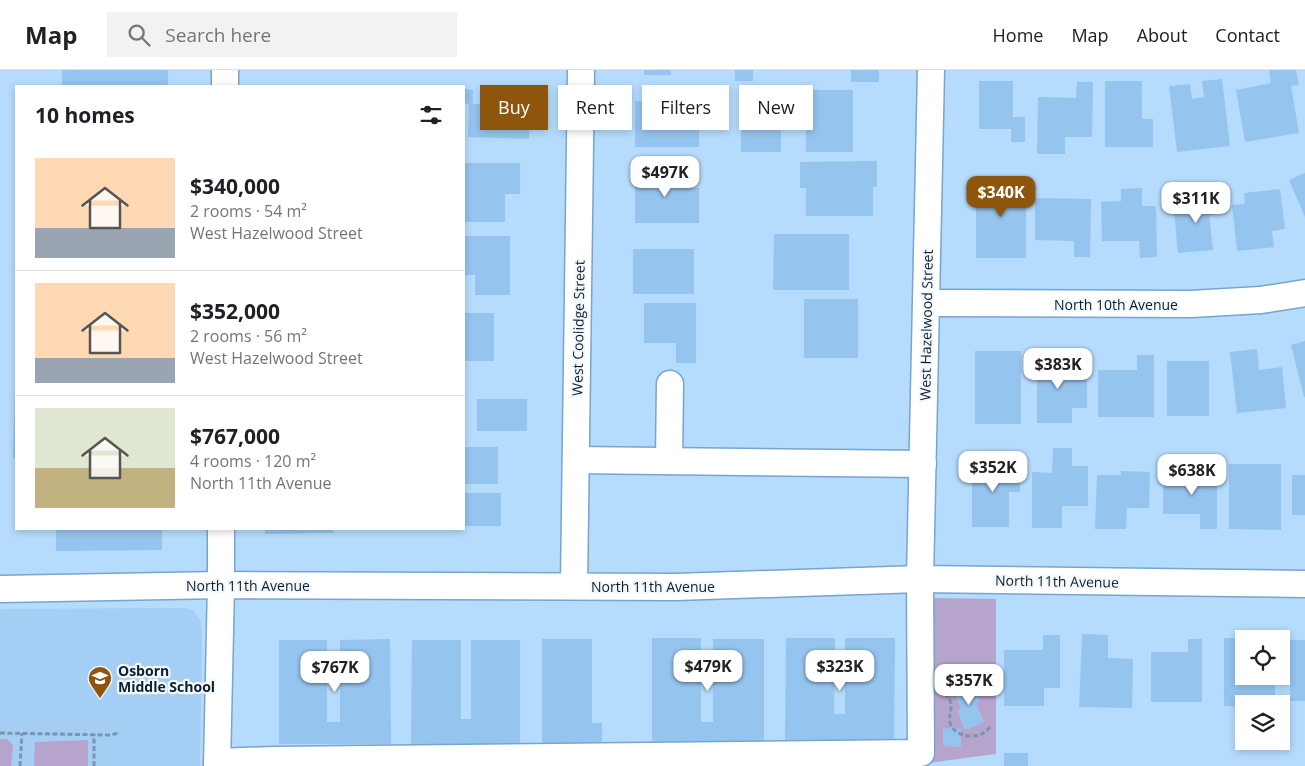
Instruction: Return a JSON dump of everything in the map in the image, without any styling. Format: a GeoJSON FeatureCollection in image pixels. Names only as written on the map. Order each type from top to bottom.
{"type":"FeatureCollection","features":[{"type":"Feature","properties":{"kind":"street"},"geometry":{"type":"LineString","coordinates":[[225,70],[225,85]]}},
{"type":"Feature","properties":{"kind":"street","name":"West Coolidge Street"},"geometry":{"type":"LineString","coordinates":[[574,586],[581,70]]}},
{"type":"Feature","properties":{"kind":"street","name":"West Hazelwood Street"},"geometry":{"type":"LineString","coordinates":[[217,764],[274,760],[922,752],[920,579],[931,70]]}},
{"type":"Feature","properties":{"kind":"street","name":"North 10th Avenue"},"geometry":{"type":"LineString","coordinates":[[927,303],[1190,304],[1261,300],[1305,292]]}},
{"type":"Feature","properties":{"kind":"street"},"geometry":{"type":"LineString","coordinates":[[669,461],[670,384]]}},
{"type":"Feature","properties":{"kind":"street"},"geometry":{"type":"LineString","coordinates":[[576,460],[923,464]]}},
{"type":"Feature","properties":{"kind":"street"},"geometry":{"type":"LineString","coordinates":[[217,764],[221,530]]}},
{"type":"Feature","properties":{"kind":"street","name":"North 11th Avenue"},"geometry":{"type":"LineString","coordinates":[[0,589],[221,585],[676,587],[920,579],[1305,584]]}},
{"type":"Feature","properties":{"kind":"path"},"geometry":{"type":"LineString","coordinates":[[941,689],[950,698],[952,703],[950,723],[953,728],[964,735],[971,736],[980,735],[990,726]]}},
{"type":"Feature","properties":{"kind":"path"},"geometry":{"type":"LineString","coordinates":[[0,733],[120,733]]}},
{"type":"Feature","properties":{"kind":"path"},"geometry":{"type":"LineString","coordinates":[[20,766],[22,733]]}},
{"type":"Feature","properties":{"kind":"path"},"geometry":{"type":"LineString","coordinates":[[94,734],[94,766]]}},
{"type":"Feature","properties":{"kind":"shaded area"},"geometry":{"type":"Polygon","coordinates":[[[933,598],[996,599],[996,754],[927,763],[933,598]]]}},
{"type":"Feature","properties":{"kind":"shaded area","name":"Osborn Middle School"},"geometry":{"type":"Polygon","coordinates":[[[184,608],[193,610],[200,620],[202,632],[200,766],[0,766],[0,609],[184,608]]]}},
{"type":"Feature","properties":{"kind":"shaded area"},"geometry":{"type":"Polygon","coordinates":[[[0,739],[7,739],[13,745],[11,766],[0,766],[0,739]]]}},
{"type":"Feature","properties":{"kind":"shaded area"},"geometry":{"type":"Polygon","coordinates":[[[88,740],[88,766],[34,766],[35,742],[88,740]]]}},
{"type":"Feature","properties":{"kind":"building"},"geometry":{"type":"Polygon","coordinates":[[[62,70],[168,70],[168,85],[62,85],[62,70]]]}},
{"type":"Feature","properties":{"kind":"building"},"geometry":{"type":"Polygon","coordinates":[[[644,70],[671,70],[671,75],[644,75],[644,70]]]}},
{"type":"Feature","properties":{"kind":"building"},"geometry":{"type":"Polygon","coordinates":[[[735,70],[753,70],[753,81],[735,81],[735,70]]]}},
{"type":"Feature","properties":{"kind":"building"},"geometry":{"type":"Polygon","coordinates":[[[851,70],[879,70],[879,82],[851,82],[851,70]]]}},
{"type":"Feature","properties":{"kind":"building"},"geometry":{"type":"Polygon","coordinates":[[[1269,70],[1296,70],[1299,85],[1291,86],[1299,133],[1245,142],[1236,90],[1271,83],[1269,70]]]}},
{"type":"Feature","properties":{"kind":"building"},"geometry":{"type":"Polygon","coordinates":[[[1222,79],[1230,146],[1177,152],[1169,86],[1190,84],[1192,99],[1204,97],[1202,81],[1222,79]]]}},
{"type":"Feature","properties":{"kind":"building"},"geometry":{"type":"Polygon","coordinates":[[[979,81],[1013,81],[1013,117],[1025,117],[1025,142],[1011,142],[1011,129],[979,129],[979,81]]]}},
{"type":"Feature","properties":{"kind":"building"},"geometry":{"type":"Polygon","coordinates":[[[1105,81],[1142,81],[1142,119],[1153,119],[1153,147],[1105,147],[1105,81]]]}},
{"type":"Feature","properties":{"kind":"building"},"geometry":{"type":"Polygon","coordinates":[[[1077,82],[1093,82],[1092,137],[1065,137],[1065,154],[1037,154],[1038,97],[1076,98],[1077,82]]]}},
{"type":"Feature","properties":{"kind":"building"},"geometry":{"type":"Polygon","coordinates":[[[465,89],[473,90],[473,104],[480,104],[480,130],[529,130],[529,139],[468,137],[469,104],[465,103],[465,89]]]}},
{"type":"Feature","properties":{"kind":"building"},"geometry":{"type":"Polygon","coordinates":[[[813,90],[853,90],[853,152],[806,152],[806,130],[813,130],[813,90]]]}},
{"type":"Feature","properties":{"kind":"building"},"geometry":{"type":"Polygon","coordinates":[[[635,101],[642,101],[642,130],[699,130],[699,147],[635,147],[635,101]]]}},
{"type":"Feature","properties":{"kind":"building"},"geometry":{"type":"Polygon","coordinates":[[[741,130],[781,130],[781,152],[741,152],[741,130]]]}},
{"type":"Feature","properties":{"kind":"building"},"geometry":{"type":"Polygon","coordinates":[[[877,161],[877,187],[873,187],[873,216],[806,216],[806,188],[800,188],[800,162],[877,161]]]}},
{"type":"Feature","properties":{"kind":"building"},"geometry":{"type":"Polygon","coordinates":[[[465,163],[520,163],[520,194],[505,194],[505,222],[465,222],[465,163]]]}},
{"type":"Feature","properties":{"kind":"building"},"geometry":{"type":"Polygon","coordinates":[[[635,170],[684,170],[684,188],[699,188],[699,223],[635,223],[635,170]]]}},
{"type":"Feature","properties":{"kind":"building"},"geometry":{"type":"Polygon","coordinates":[[[1305,173],[1305,217],[1289,180],[1305,173]]]}},
{"type":"Feature","properties":{"kind":"building"},"geometry":{"type":"Polygon","coordinates":[[[976,177],[1026,178],[1026,258],[976,258],[976,177]]]}},
{"type":"Feature","properties":{"kind":"building"},"geometry":{"type":"Polygon","coordinates":[[[1213,187],[1215,215],[1209,215],[1213,250],[1178,253],[1174,211],[1196,209],[1194,189],[1213,187]]]}},
{"type":"Feature","properties":{"kind":"building"},"geometry":{"type":"Polygon","coordinates":[[[1142,188],[1142,206],[1156,206],[1157,257],[1140,258],[1139,241],[1102,241],[1101,202],[1121,201],[1121,189],[1142,188]]]}},
{"type":"Feature","properties":{"kind":"building"},"geometry":{"type":"Polygon","coordinates":[[[1280,189],[1285,229],[1272,231],[1274,247],[1237,251],[1232,205],[1245,204],[1244,193],[1280,189]]]}},
{"type":"Feature","properties":{"kind":"building"},"geometry":{"type":"Polygon","coordinates":[[[1035,198],[1091,199],[1090,257],[1074,257],[1074,241],[1035,240],[1035,198]]]}},
{"type":"Feature","properties":{"kind":"building"},"geometry":{"type":"Polygon","coordinates":[[[774,234],[849,234],[849,290],[773,290],[774,234]]]}},
{"type":"Feature","properties":{"kind":"building"},"geometry":{"type":"Polygon","coordinates":[[[465,236],[510,236],[510,295],[475,295],[475,275],[465,275],[465,236]]]}},
{"type":"Feature","properties":{"kind":"building"},"geometry":{"type":"Polygon","coordinates":[[[633,249],[694,249],[694,294],[633,294],[633,249]]]}},
{"type":"Feature","properties":{"kind":"building"},"geometry":{"type":"Polygon","coordinates":[[[804,299],[858,299],[858,358],[804,358],[804,299]]]}},
{"type":"Feature","properties":{"kind":"building"},"geometry":{"type":"Polygon","coordinates":[[[644,303],[696,303],[696,363],[676,363],[676,343],[644,343],[644,303]]]}},
{"type":"Feature","properties":{"kind":"building"},"geometry":{"type":"Polygon","coordinates":[[[465,313],[494,313],[494,361],[465,361],[465,313]]]}},
{"type":"Feature","properties":{"kind":"building"},"geometry":{"type":"Polygon","coordinates":[[[1305,341],[1305,397],[1304,397],[1291,345],[1305,341]]]}},
{"type":"Feature","properties":{"kind":"building"},"geometry":{"type":"Polygon","coordinates":[[[1257,349],[1259,370],[1282,367],[1286,408],[1237,413],[1230,352],[1257,349]]]}},
{"type":"Feature","properties":{"kind":"building"},"geometry":{"type":"Polygon","coordinates":[[[975,351],[1021,351],[1021,424],[975,424],[975,351]]]}},
{"type":"Feature","properties":{"kind":"building"},"geometry":{"type":"Polygon","coordinates":[[[1037,353],[1064,353],[1064,374],[1087,374],[1087,408],[1072,408],[1072,423],[1037,423],[1037,353]]]}},
{"type":"Feature","properties":{"kind":"building"},"geometry":{"type":"Polygon","coordinates":[[[1137,355],[1154,355],[1154,417],[1098,417],[1098,370],[1137,370],[1137,355]]]}},
{"type":"Feature","properties":{"kind":"building"},"geometry":{"type":"Polygon","coordinates":[[[1167,361],[1209,361],[1209,416],[1167,416],[1167,361]]]}},
{"type":"Feature","properties":{"kind":"building"},"geometry":{"type":"Polygon","coordinates":[[[15,387],[15,458],[13,458],[15,387]]]}},
{"type":"Feature","properties":{"kind":"building"},"geometry":{"type":"Polygon","coordinates":[[[477,399],[527,399],[527,431],[477,431],[477,399]]]}},
{"type":"Feature","properties":{"kind":"building"},"geometry":{"type":"Polygon","coordinates":[[[465,447],[498,447],[498,484],[465,484],[465,447]]]}},
{"type":"Feature","properties":{"kind":"building"},"geometry":{"type":"Polygon","coordinates":[[[1053,448],[1072,448],[1072,466],[1088,466],[1088,506],[1062,506],[1062,528],[1032,528],[1032,472],[1052,473],[1053,448]]]}},
{"type":"Feature","properties":{"kind":"building"},"geometry":{"type":"Polygon","coordinates":[[[972,463],[1020,463],[1020,492],[1009,492],[1009,527],[972,527],[972,463]]]}},
{"type":"Feature","properties":{"kind":"building"},"geometry":{"type":"Polygon","coordinates":[[[1229,464],[1281,464],[1281,530],[1229,529],[1229,464]]]}},
{"type":"Feature","properties":{"kind":"building"},"geometry":{"type":"Polygon","coordinates":[[[1121,471],[1150,472],[1149,508],[1127,508],[1126,529],[1095,529],[1097,475],[1121,475],[1121,471]]]}},
{"type":"Feature","properties":{"kind":"building"},"geometry":{"type":"Polygon","coordinates":[[[1163,473],[1217,473],[1217,529],[1200,529],[1200,514],[1163,514],[1163,473]]]}},
{"type":"Feature","properties":{"kind":"building"},"geometry":{"type":"Polygon","coordinates":[[[1292,475],[1305,475],[1305,515],[1292,515],[1292,475]]]}},
{"type":"Feature","properties":{"kind":"building"},"geometry":{"type":"Polygon","coordinates":[[[465,493],[501,493],[501,526],[465,526],[465,493]]]}},
{"type":"Feature","properties":{"kind":"building"},"geometry":{"type":"Polygon","coordinates":[[[56,530],[162,530],[162,550],[56,551],[56,530]]]}},
{"type":"Feature","properties":{"kind":"building"},"geometry":{"type":"Polygon","coordinates":[[[265,530],[333,530],[333,533],[265,534],[265,530]]]}},
{"type":"Feature","properties":{"kind":"building"},"geometry":{"type":"Polygon","coordinates":[[[1082,634],[1108,635],[1108,658],[1133,659],[1132,708],[1079,707],[1082,634]]]}},
{"type":"Feature","properties":{"kind":"building"},"geometry":{"type":"Polygon","coordinates":[[[1043,635],[1060,635],[1060,688],[1044,688],[1044,706],[1004,706],[1004,650],[1043,650],[1043,635]]]}},
{"type":"Feature","properties":{"kind":"building"},"geometry":{"type":"Polygon","coordinates":[[[652,638],[701,638],[701,722],[713,722],[713,639],[764,639],[764,743],[652,743],[652,638]]]}},
{"type":"Feature","properties":{"kind":"building"},"geometry":{"type":"Polygon","coordinates":[[[786,638],[835,638],[834,714],[845,714],[845,638],[895,638],[894,743],[785,743],[786,638]]]}},
{"type":"Feature","properties":{"kind":"building"},"geometry":{"type":"Polygon","coordinates":[[[1224,638],[1235,638],[1235,685],[1275,685],[1275,695],[1235,695],[1235,706],[1224,706],[1224,638]]]}},
{"type":"Feature","properties":{"kind":"building"},"geometry":{"type":"Polygon","coordinates":[[[390,639],[391,744],[279,744],[279,640],[327,640],[327,722],[340,722],[340,640],[390,639]]]}},
{"type":"Feature","properties":{"kind":"building"},"geometry":{"type":"Polygon","coordinates":[[[542,639],[592,639],[592,723],[602,723],[602,743],[542,743],[542,639]]]}},
{"type":"Feature","properties":{"kind":"building"},"geometry":{"type":"Polygon","coordinates":[[[1188,639],[1202,639],[1202,702],[1151,702],[1151,652],[1188,652],[1188,639]]]}},
{"type":"Feature","properties":{"kind":"building"},"geometry":{"type":"Polygon","coordinates":[[[412,640],[461,640],[461,719],[471,719],[471,640],[520,640],[520,744],[411,744],[412,640]]]}},
{"type":"Feature","properties":{"kind":"building"},"geometry":{"type":"Polygon","coordinates":[[[1290,640],[1305,640],[1305,701],[1290,701],[1290,640]]]}},
{"type":"Feature","properties":{"kind":"building"},"geometry":{"type":"Polygon","coordinates":[[[972,681],[980,701],[976,703],[984,722],[965,730],[957,710],[961,708],[953,689],[972,681]]]}},
{"type":"Feature","properties":{"kind":"building"},"geometry":{"type":"Polygon","coordinates":[[[943,728],[961,729],[961,747],[943,746],[943,728]]]}},
{"type":"Feature","properties":{"kind":"building"},"geometry":{"type":"Polygon","coordinates":[[[1004,753],[1028,753],[1028,766],[1004,766],[1004,753]]]}},
{"type":"Feature","properties":{"kind":"place","name":"Osborn Middle School"},"geometry":{"type":"Point","coordinates":[100,699]}}]}
